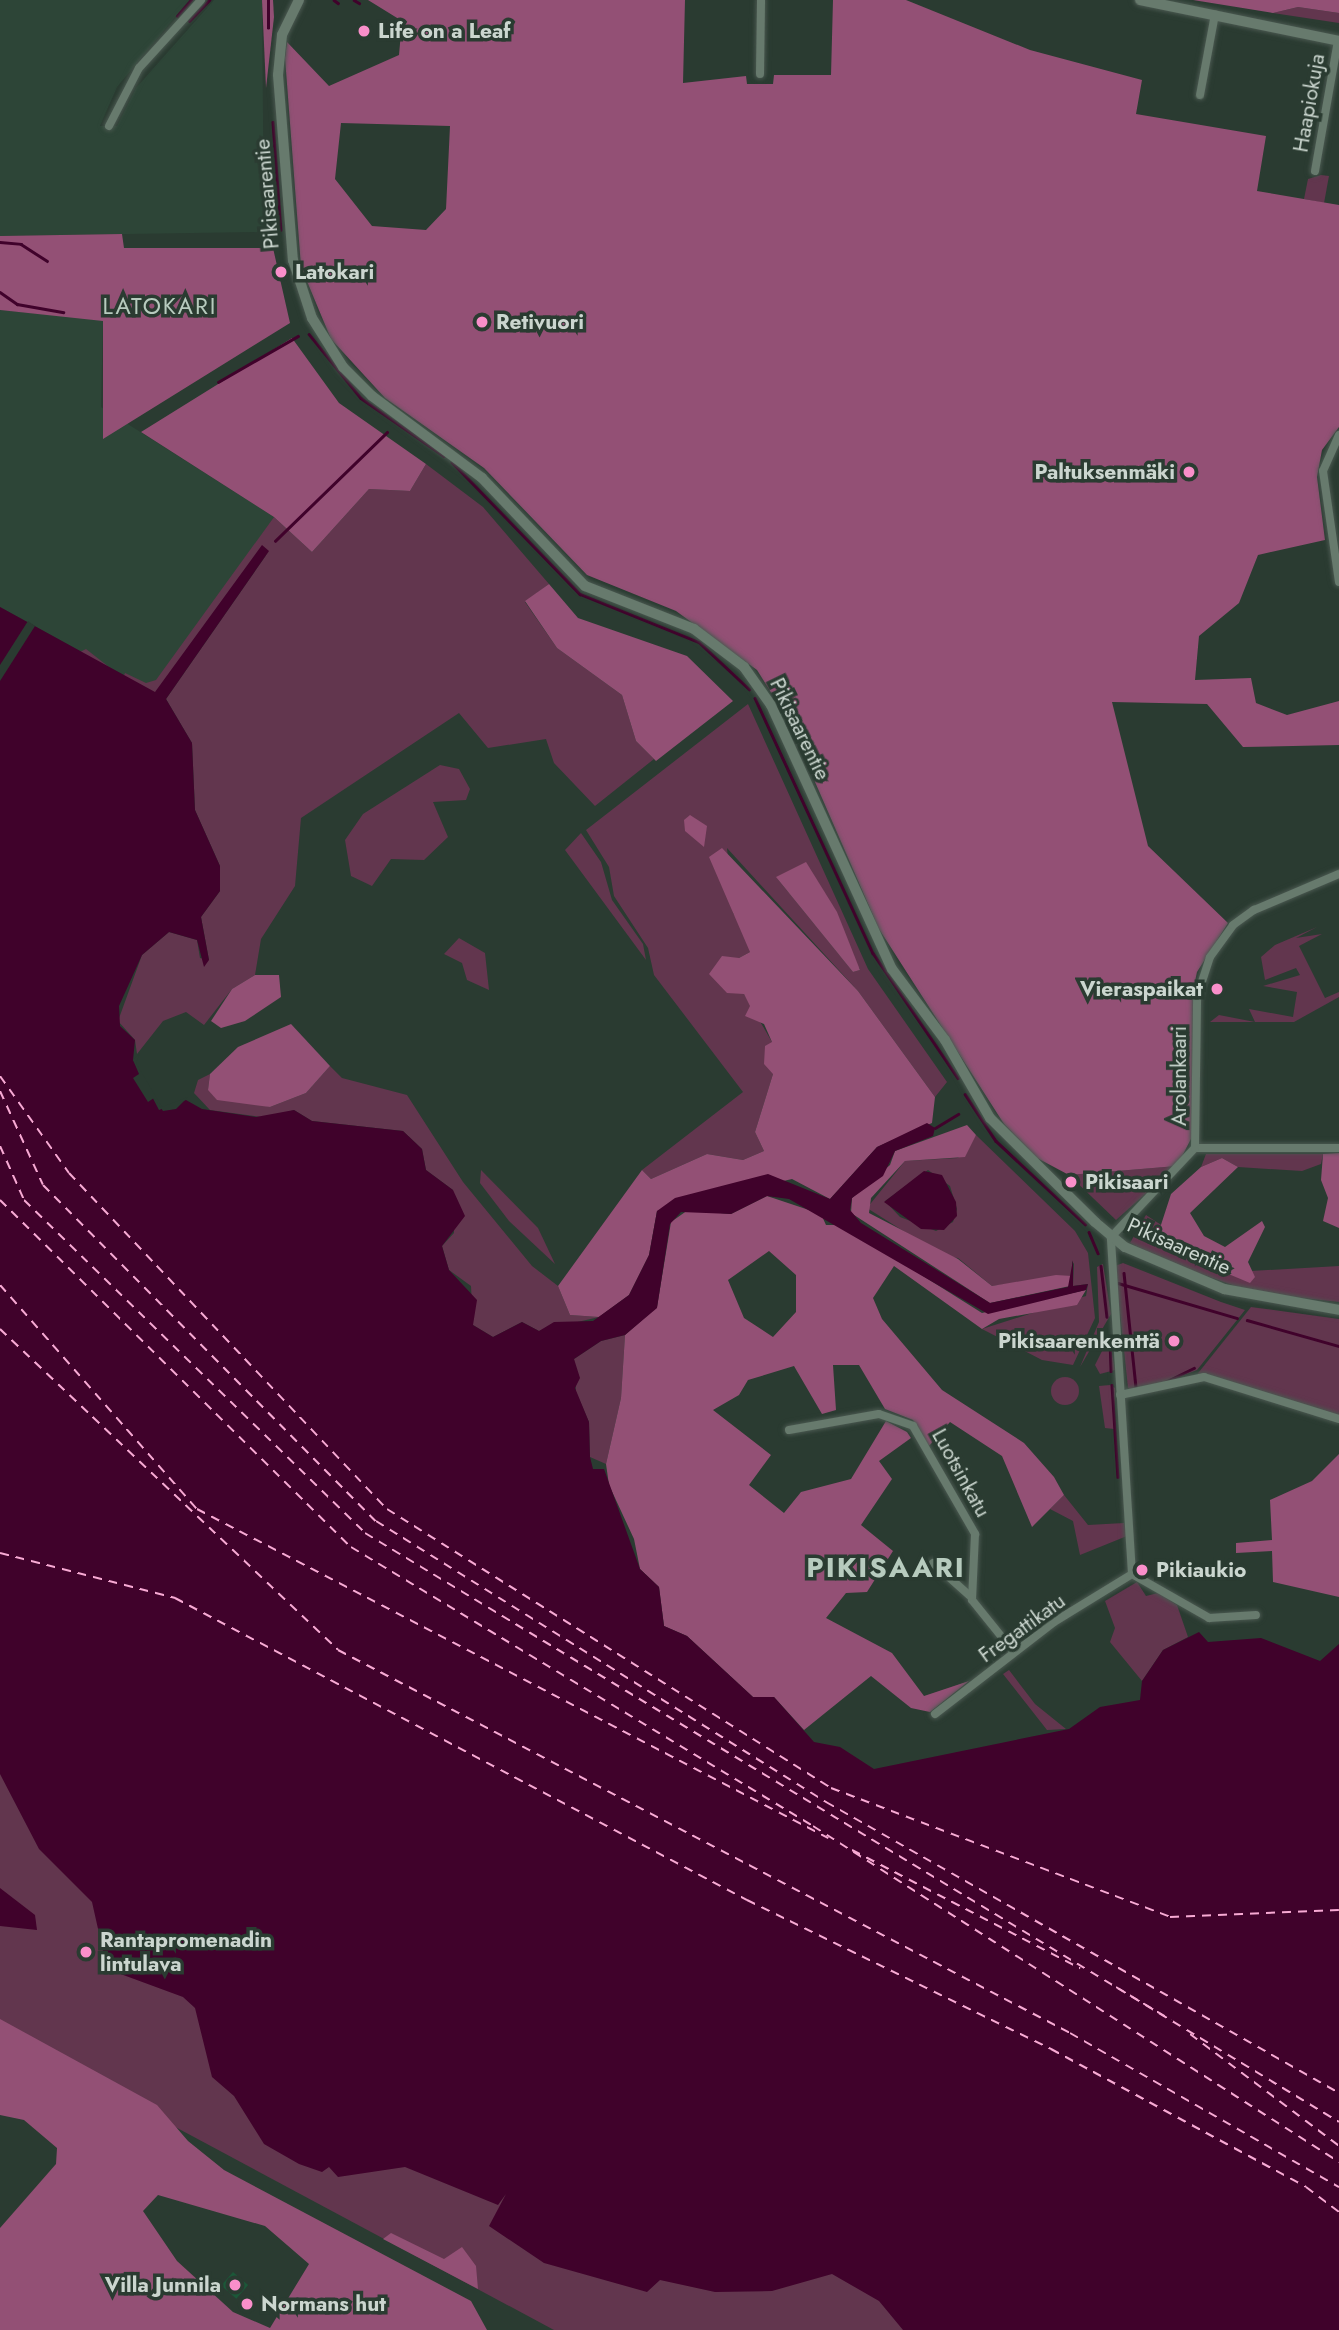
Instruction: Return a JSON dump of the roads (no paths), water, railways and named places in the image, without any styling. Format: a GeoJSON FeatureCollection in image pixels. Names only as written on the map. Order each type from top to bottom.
{"type":"FeatureCollection","features":[{"type":"Feature","properties":{"kind":"street"},"geometry":{"type":"LineString","coordinates":[[108,126],[133,75],[201,0]]}},
{"type":"Feature","properties":{"kind":"street","name":"Pikisaarentie"},"geometry":{"type":"LineString","coordinates":[[299,0],[279,54],[289,225],[299,287],[331,350],[372,396],[489,484],[585,586],[694,629],[744,667],[771,705],[904,989],[945,1040],[1001,1132],[1111,1237],[1224,1289],[1339,1310]]}},
{"type":"Feature","properties":{"kind":"street"},"geometry":{"type":"LineString","coordinates":[[760,74],[761,0]]}},
{"type":"Feature","properties":{"kind":"street"},"geometry":{"type":"LineString","coordinates":[[1140,0],[1338,41]]}},
{"type":"Feature","properties":{"kind":"street"},"geometry":{"type":"LineString","coordinates":[[1200,95],[1215,14]]}},
{"type":"Feature","properties":{"kind":"street","name":"Haapiokuja"},"geometry":{"type":"LineString","coordinates":[[1315,171],[1338,41]]}},
{"type":"Feature","properties":{"kind":"street"},"geometry":{"type":"LineString","coordinates":[[1339,435],[1323,471],[1339,582]]}},
{"type":"Feature","properties":{"kind":"street","name":"Arolankaari"},"geometry":{"type":"LineString","coordinates":[[1111,1237],[1195,1148],[1196,997],[1210,957],[1254,910],[1339,874]]}},
{"type":"Feature","properties":{"kind":"street"},"geometry":{"type":"LineString","coordinates":[[1195,1148],[1339,1148]]}},
{"type":"Feature","properties":{"kind":"street"},"geometry":{"type":"LineString","coordinates":[[1111,1237],[1132,1574],[1209,1618],[1256,1615]]}},
{"type":"Feature","properties":{"kind":"street"},"geometry":{"type":"LineString","coordinates":[[1121,1395],[1211,1378],[1339,1419]]}},
{"type":"Feature","properties":{"kind":"street","name":"Luotsinkatu"},"geometry":{"type":"LineString","coordinates":[[789,1430],[879,1414],[913,1426],[975,1534],[972,1600]]}},
{"type":"Feature","properties":{"kind":"street"},"geometry":{"type":"LineString","coordinates":[[933,1563],[972,1600],[1014,1652]]}},
{"type":"Feature","properties":{"kind":"street","name":"Fregattikatu"},"geometry":{"type":"LineString","coordinates":[[935,1714],[1014,1652],[1132,1574]]}},
{"type":"Feature","properties":{"kind":"waterway"},"geometry":{"type":"LineString","coordinates":[[177,16],[191,0]]}},
{"type":"Feature","properties":{"kind":"waterway"},"geometry":{"type":"LineString","coordinates":[[189,21],[209,0]]}},
{"type":"Feature","properties":{"kind":"waterway"},"geometry":{"type":"LineString","coordinates":[[268,0],[268,28]]}},
{"type":"Feature","properties":{"kind":"waterway"},"geometry":{"type":"LineString","coordinates":[[334,0],[338,3]]}},
{"type":"Feature","properties":{"kind":"waterway"},"geometry":{"type":"LineString","coordinates":[[354,0],[359,3]]}},
{"type":"Feature","properties":{"kind":"waterway"},"geometry":{"type":"LineString","coordinates":[[273,122],[281,230]]}},
{"type":"Feature","properties":{"kind":"waterway"},"geometry":{"type":"LineString","coordinates":[[0,242],[21,244],[47,261]]}},
{"type":"Feature","properties":{"kind":"waterway"},"geometry":{"type":"LineString","coordinates":[[0,292],[17,304],[63,312]]}},
{"type":"Feature","properties":{"kind":"waterway"},"geometry":{"type":"LineString","coordinates":[[309,334],[361,398],[444,456]]}},
{"type":"Feature","properties":{"kind":"waterway"},"geometry":{"type":"LineString","coordinates":[[218,382],[298,336]]}},
{"type":"Feature","properties":{"kind":"waterway"},"geometry":{"type":"LineString","coordinates":[[275,541],[387,432]]}},
{"type":"Feature","properties":{"kind":"waterway"},"geometry":{"type":"LineString","coordinates":[[452,462],[580,594],[699,642],[749,689]]}},
{"type":"Feature","properties":{"kind":"waterway"},"geometry":{"type":"LineString","coordinates":[[755,698],[873,953],[958,1078]]}},
{"type":"Feature","properties":{"kind":"waterway"},"geometry":{"type":"LineString","coordinates":[[965,1094],[996,1141],[1085,1224]]}},
{"type":"Feature","properties":{"kind":"waterway"},"geometry":{"type":"LineString","coordinates":[[935,1128],[958,1114]]}},
{"type":"Feature","properties":{"kind":"waterway"},"geometry":{"type":"LineString","coordinates":[[1089,1232],[1098,1253]]}},
{"type":"Feature","properties":{"kind":"waterway"},"geometry":{"type":"LineString","coordinates":[[1101,1266],[1107,1317]]}},
{"type":"Feature","properties":{"kind":"waterway"},"geometry":{"type":"LineString","coordinates":[[1124,1273],[1136,1387]]}},
{"type":"Feature","properties":{"kind":"waterway"},"geometry":{"type":"LineString","coordinates":[[1118,1283],[1237,1318]]}},
{"type":"Feature","properties":{"kind":"waterway"},"geometry":{"type":"LineString","coordinates":[[1247,1320],[1339,1346]]}},
{"type":"Feature","properties":{"kind":"waterway"},"geometry":{"type":"LineString","coordinates":[[1110,1340],[1111,1371]]}},
{"type":"Feature","properties":{"kind":"waterway"},"geometry":{"type":"LineString","coordinates":[[1165,1382],[1194,1368]]}},
{"type":"Feature","properties":{"kind":"waterway"},"geometry":{"type":"LineString","coordinates":[[1112,1385],[1118,1477]]}},
{"type":"Feature","properties":{"kind":"place","name":"Life on a Leaf"},"geometry":{"type":"Point","coordinates":[364,31]}},
{"type":"Feature","properties":{"kind":"place","name":"Latokari"},"geometry":{"type":"Point","coordinates":[281,272]}},
{"type":"Feature","properties":{"kind":"place","name":"Retivuori"},"geometry":{"type":"Point","coordinates":[482,322]}},
{"type":"Feature","properties":{"kind":"place","name":"Paltuksenmäki"},"geometry":{"type":"Point","coordinates":[1189,472]}},
{"type":"Feature","properties":{"kind":"place","name":"Vieraspaikat"},"geometry":{"type":"Point","coordinates":[1217,989]}},
{"type":"Feature","properties":{"kind":"place","name":"Pikisaari"},"geometry":{"type":"Point","coordinates":[1071,1182]}},
{"type":"Feature","properties":{"kind":"place","name":"Pikisaarenkenttä"},"geometry":{"type":"Point","coordinates":[1174,1341]}},
{"type":"Feature","properties":{"kind":"place","name":"Pikiaukio"},"geometry":{"type":"Point","coordinates":[1142,1570]}},
{"type":"Feature","properties":{"kind":"place","name":"Rantapromenadin lintulava"},"geometry":{"type":"Point","coordinates":[86,1952]}},
{"type":"Feature","properties":{"kind":"place","name":"Villa Junnila"},"geometry":{"type":"Point","coordinates":[235,2285]}},
{"type":"Feature","properties":{"kind":"place","name":"Normans hut"},"geometry":{"type":"Point","coordinates":[247,2304]}},
{"type":"Feature","properties":{"kind":"district","name":"LATOKARI"},"geometry":{"type":"Point","coordinates":[160,306]}},
{"type":"Feature","properties":{"kind":"district","name":"PIKISAARI"},"geometry":{"type":"Point","coordinates":[886,1568]}}]}
